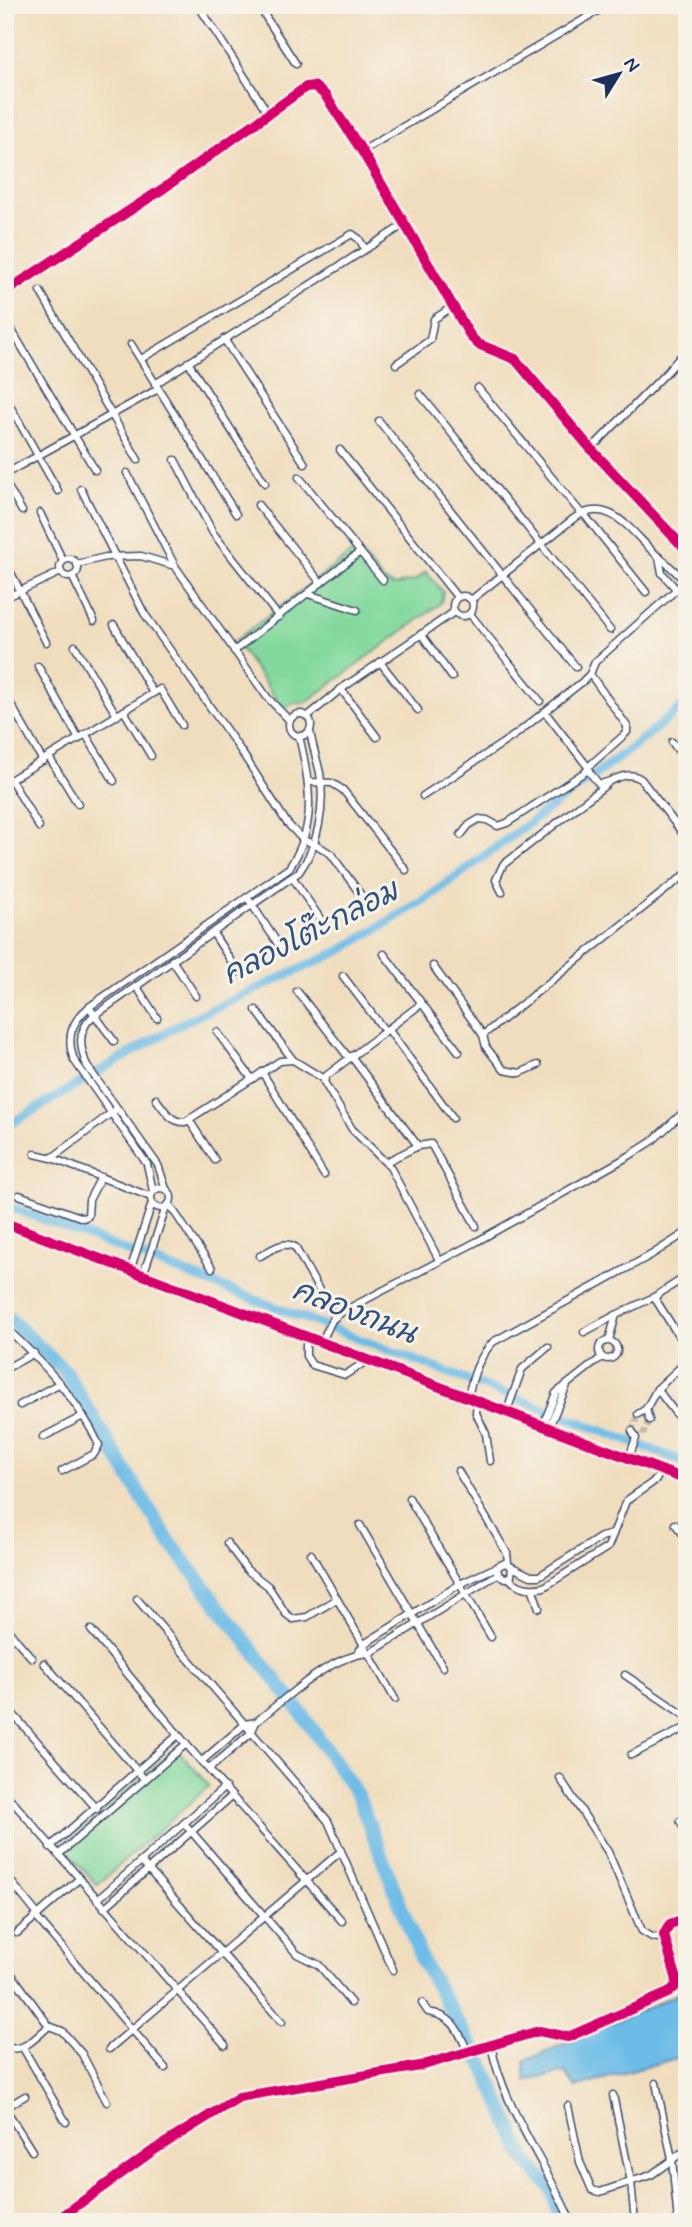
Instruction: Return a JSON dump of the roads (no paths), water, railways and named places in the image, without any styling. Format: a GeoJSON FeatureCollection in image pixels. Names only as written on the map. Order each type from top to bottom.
{"type":"FeatureCollection","features":[{"type":"Feature","properties":{"kind":"street"},"geometry":{"type":"LineString","coordinates":[[258,5],[296,64]]}},
{"type":"Feature","properties":{"kind":"street"},"geometry":{"type":"LineString","coordinates":[[362,151],[608,5]]}},
{"type":"Feature","properties":{"kind":"street"},"geometry":{"type":"LineString","coordinates":[[201,6],[268,113]]}},
{"type":"Feature","properties":{"kind":"street"},"geometry":{"type":"LineString","coordinates":[[5,292],[164,188],[306,87],[314,86],[325,95],[362,151],[405,224],[449,309],[471,337],[478,344],[515,359],[590,449],[687,551]]}},
{"type":"Feature","properties":{"kind":"street"},"geometry":{"type":"LineString","coordinates":[[5,474],[112,415],[156,387],[188,362],[405,224]]}},
{"type":"Feature","properties":{"kind":"street"},"geometry":{"type":"LineString","coordinates":[[141,359],[352,234],[365,249]]}},
{"type":"Feature","properties":{"kind":"street"},"geometry":{"type":"LineString","coordinates":[[40,291],[138,460]]}},
{"type":"Feature","properties":{"kind":"street"},"geometry":{"type":"LineString","coordinates":[[396,364],[430,340],[432,323],[438,315],[449,309]]}},
{"type":"Feature","properties":{"kind":"street"},"geometry":{"type":"LineString","coordinates":[[5,319],[95,470]]}},
{"type":"Feature","properties":{"kind":"street"},"geometry":{"type":"LineString","coordinates":[[224,339],[305,464]]}},
{"type":"Feature","properties":{"kind":"street"},"geometry":{"type":"LineString","coordinates":[[131,344],[236,513]]}},
{"type":"Feature","properties":{"kind":"street"},"geometry":{"type":"LineString","coordinates":[[590,449],[687,349]]}},
{"type":"Feature","properties":{"kind":"street"},"geometry":{"type":"LineString","coordinates":[[188,362],[265,483]]}},
{"type":"Feature","properties":{"kind":"street"},"geometry":{"type":"LineString","coordinates":[[478,388],[646,592]]}},
{"type":"Feature","properties":{"kind":"street"},"geometry":{"type":"LineString","coordinates":[[420,394],[610,630]]}},
{"type":"Feature","properties":{"kind":"street"},"geometry":{"type":"LineString","coordinates":[[5,397],[58,491]]}},
{"type":"Feature","properties":{"kind":"street"},"geometry":{"type":"LineString","coordinates":[[379,421],[576,667]]}},
{"type":"Feature","properties":{"kind":"street"},"geometry":{"type":"LineString","coordinates":[[340,450],[457,597]]}},
{"type":"Feature","properties":{"kind":"street"},"geometry":{"type":"LineString","coordinates":[[175,460],[213,533],[279,617]]}},
{"type":"Feature","properties":{"kind":"street"},"geometry":{"type":"LineString","coordinates":[[127,473],[176,566],[274,706],[289,720],[290,730],[299,736],[309,782],[309,816],[303,840],[289,868],[89,1007],[77,1018],[70,1036],[71,1051],[80,1070],[117,1108],[158,1165],[170,1194],[145,1271]]}},
{"type":"Feature","properties":{"kind":"street"},"geometry":{"type":"LineString","coordinates":[[299,477],[383,580]]}},
{"type":"Feature","properties":{"kind":"street"},"geometry":{"type":"LineString","coordinates":[[5,482],[22,511]]}},
{"type":"Feature","properties":{"kind":"street"},"geometry":{"type":"LineString","coordinates":[[82,489],[153,626],[241,751],[287,823],[303,840],[326,850],[337,860],[366,902]]}},
{"type":"Feature","properties":{"kind":"street"},"geometry":{"type":"LineString","coordinates":[[258,505],[321,583]]}},
{"type":"Feature","properties":{"kind":"street"},"geometry":{"type":"LineString","coordinates":[[422,796],[545,712],[590,674],[595,662],[686,582],[617,517],[597,512],[582,513],[471,600]]}},
{"type":"Feature","properties":{"kind":"street"},"geometry":{"type":"LineString","coordinates":[[40,513],[63,561]]}},
{"type":"Feature","properties":{"kind":"street"},"geometry":{"type":"LineString","coordinates":[[234,651],[360,552]]}},
{"type":"Feature","properties":{"kind":"street"},"geometry":{"type":"LineString","coordinates":[[77,564],[95,558],[141,556],[176,566]]}},
{"type":"Feature","properties":{"kind":"street"},"geometry":{"type":"LineString","coordinates":[[659,557],[662,573],[676,589]]}},
{"type":"Feature","properties":{"kind":"street"},"geometry":{"type":"LineString","coordinates":[[69,559],[77,564],[78,571],[68,577],[61,572],[63,561],[69,559]]}},
{"type":"Feature","properties":{"kind":"street"},"geometry":{"type":"LineString","coordinates":[[5,561],[46,642]]}},
{"type":"Feature","properties":{"kind":"street"},"geometry":{"type":"LineString","coordinates":[[5,598],[61,572]]}},
{"type":"Feature","properties":{"kind":"street"},"geometry":{"type":"LineString","coordinates":[[72,576],[94,621]]}},
{"type":"Feature","properties":{"kind":"street"},"geometry":{"type":"LineString","coordinates":[[308,594],[357,610]]}},
{"type":"Feature","properties":{"kind":"street"},"geometry":{"type":"LineString","coordinates":[[465,596],[471,600],[473,608],[470,614],[463,617],[454,612],[453,602],[457,597],[465,596]]}},
{"type":"Feature","properties":{"kind":"street"},"geometry":{"type":"LineString","coordinates":[[308,716],[341,689],[454,612]]}},
{"type":"Feature","properties":{"kind":"street"},"geometry":{"type":"LineString","coordinates":[[470,614],[540,701]]}},
{"type":"Feature","properties":{"kind":"street"},"geometry":{"type":"LineString","coordinates":[[114,625],[153,693]]}},
{"type":"Feature","properties":{"kind":"street"},"geometry":{"type":"LineString","coordinates":[[421,634],[452,677]]}},
{"type":"Feature","properties":{"kind":"street"},"geometry":{"type":"LineString","coordinates":[[75,646],[151,756]]}},
{"type":"Feature","properties":{"kind":"street"},"geometry":{"type":"LineString","coordinates":[[380,662],[418,710]]}},
{"type":"Feature","properties":{"kind":"street"},"geometry":{"type":"LineString","coordinates":[[38,666],[114,781]]}},
{"type":"Feature","properties":{"kind":"street"},"geometry":{"type":"LineString","coordinates":[[461,835],[469,825],[479,819],[502,825],[589,770],[627,732],[627,726],[590,674]]}},
{"type":"Feature","properties":{"kind":"street"},"geometry":{"type":"LineString","coordinates":[[39,827],[7,782],[160,689],[182,725]]}},
{"type":"Feature","properties":{"kind":"street"},"geometry":{"type":"LineString","coordinates":[[341,689],[377,737]]}},
{"type":"Feature","properties":{"kind":"street"},"geometry":{"type":"LineString","coordinates":[[5,694],[78,804]]}},
{"type":"Feature","properties":{"kind":"street"},"geometry":{"type":"LineString","coordinates":[[545,712],[597,783],[609,783]]}},
{"type":"Feature","properties":{"kind":"street"},"geometry":{"type":"LineString","coordinates":[[289,720],[298,713],[308,716]]}},
{"type":"Feature","properties":{"kind":"street"},"geometry":{"type":"LineString","coordinates":[[168,1205],[159,1208],[152,1197],[147,1164],[110,1113],[99,1091],[82,1049],[82,1033],[95,1015],[293,878],[303,867],[313,844],[321,807],[321,783],[308,716]]}},
{"type":"Feature","properties":{"kind":"street"},"geometry":{"type":"LineString","coordinates":[[299,736],[310,731]]}},
{"type":"Feature","properties":{"kind":"street"},"geometry":{"type":"LineString","coordinates":[[672,742],[687,763]]}},
{"type":"Feature","properties":{"kind":"street"},"geometry":{"type":"LineString","coordinates":[[502,892],[496,880],[503,865],[622,775],[635,775],[641,779],[687,839]]}},
{"type":"Feature","properties":{"kind":"street"},"geometry":{"type":"LineString","coordinates":[[309,782],[338,785],[350,796],[406,870]]}},
{"type":"Feature","properties":{"kind":"street"},"geometry":{"type":"LineString","coordinates":[[483,1035],[687,873]]}},
{"type":"Feature","properties":{"kind":"street"},"geometry":{"type":"LineString","coordinates":[[293,878],[325,926]]}},
{"type":"Feature","properties":{"kind":"street"},"geometry":{"type":"LineString","coordinates":[[247,897],[280,947]]}},
{"type":"Feature","properties":{"kind":"street"},"geometry":{"type":"LineString","coordinates":[[214,933],[237,972]]}},
{"type":"Feature","properties":{"kind":"street"},"geometry":{"type":"LineString","coordinates":[[167,952],[197,996]]}},
{"type":"Feature","properties":{"kind":"street"},"geometry":{"type":"LineString","coordinates":[[384,954],[459,1052]]}},
{"type":"Feature","properties":{"kind":"street"},"geometry":{"type":"LineString","coordinates":[[433,966],[483,1035],[486,1047],[504,1070],[520,1073],[538,1065]]}},
{"type":"Feature","properties":{"kind":"street"},"geometry":{"type":"LineString","coordinates":[[343,976],[453,1118]]}},
{"type":"Feature","properties":{"kind":"street"},"geometry":{"type":"LineString","coordinates":[[137,987],[157,1018]]}},
{"type":"Feature","properties":{"kind":"street"},"geometry":{"type":"LineString","coordinates":[[297,991],[418,1146]]}},
{"type":"Feature","properties":{"kind":"street"},"geometry":{"type":"LineString","coordinates":[[324,1079],[421,1004]]}},
{"type":"Feature","properties":{"kind":"street"},"geometry":{"type":"LineString","coordinates":[[89,1007],[114,1041]]}},
{"type":"Feature","properties":{"kind":"street"},"geometry":{"type":"LineString","coordinates":[[256,1010],[293,1060],[324,1079],[326,1087],[352,1129],[386,1162],[439,1260]]}},
{"type":"Feature","properties":{"kind":"street"},"geometry":{"type":"LineString","coordinates":[[217,1032],[252,1079]]}},
{"type":"Feature","properties":{"kind":"street"},"geometry":{"type":"LineString","coordinates":[[156,1099],[176,1122],[184,1122],[280,1061],[293,1060]]}},
{"type":"Feature","properties":{"kind":"street"},"geometry":{"type":"LineString","coordinates":[[262,1072],[324,1175]]}},
{"type":"Feature","properties":{"kind":"street"},"geometry":{"type":"LineString","coordinates":[[52,1158],[117,1108]]}},
{"type":"Feature","properties":{"kind":"street"},"geometry":{"type":"LineString","coordinates":[[323,1338],[333,1319],[629,1156],[651,1142],[687,1109]]}},
{"type":"Feature","properties":{"kind":"street"},"geometry":{"type":"LineString","coordinates":[[189,1120],[215,1160]]}},
{"type":"Feature","properties":{"kind":"street"},"geometry":{"type":"LineString","coordinates":[[386,1162],[425,1143],[433,1147],[476,1226]]}},
{"type":"Feature","properties":{"kind":"street"},"geometry":{"type":"LineString","coordinates":[[35,1154],[52,1158],[152,1197]]}},
{"type":"Feature","properties":{"kind":"street"},"geometry":{"type":"LineString","coordinates":[[19,1195],[83,1218],[88,1216],[89,1200],[100,1177]]}},
{"type":"Feature","properties":{"kind":"street"},"geometry":{"type":"LineString","coordinates":[[131,1267],[152,1197],[159,1188],[166,1189]]}},
{"type":"Feature","properties":{"kind":"street"},"geometry":{"type":"LineString","coordinates":[[168,1205],[212,1268]]}},
{"type":"Feature","properties":{"kind":"street"},"geometry":{"type":"LineString","coordinates":[[5,1223],[145,1271],[306,1335],[323,1338],[370,1359],[548,1423],[687,1480]]}},
{"type":"Feature","properties":{"kind":"street"},"geometry":{"type":"LineString","coordinates":[[143,1231],[157,1237]]}},
{"type":"Feature","properties":{"kind":"street"},"geometry":{"type":"LineString","coordinates":[[490,1461],[485,1434],[475,1413],[472,1395],[474,1373],[483,1352],[493,1342],[651,1255],[687,1232]]}},
{"type":"Feature","properties":{"kind":"street"},"geometry":{"type":"LineString","coordinates":[[260,1256],[281,1245],[295,1247],[333,1319]]}},
{"type":"Feature","properties":{"kind":"street"},"geometry":{"type":"LineString","coordinates":[[584,1332],[653,1297],[687,1276]]}},
{"type":"Feature","properties":{"kind":"street"},"geometry":{"type":"LineString","coordinates":[[653,1297],[678,1335]]}},
{"type":"Feature","properties":{"kind":"street"},"geometry":{"type":"LineString","coordinates":[[609,1340],[616,1315]]}},
{"type":"Feature","properties":{"kind":"street"},"geometry":{"type":"LineString","coordinates":[[5,1327],[34,1353],[60,1383],[99,1445],[94,1454],[62,1471]]}},
{"type":"Feature","properties":{"kind":"street"},"geometry":{"type":"LineString","coordinates":[[306,1335],[306,1356],[315,1367],[345,1375],[370,1359]]}},
{"type":"Feature","properties":{"kind":"street"},"geometry":{"type":"LineString","coordinates":[[609,1340],[616,1345],[616,1354],[610,1359],[602,1357],[599,1354],[601,1342],[609,1340]]}},
{"type":"Feature","properties":{"kind":"street"},"geometry":{"type":"LineString","coordinates":[[507,1409],[522,1369],[548,1347]]}},
{"type":"Feature","properties":{"kind":"street"},"geometry":{"type":"LineString","coordinates":[[5,1368],[34,1353]]}},
{"type":"Feature","properties":{"kind":"street"},"geometry":{"type":"LineString","coordinates":[[548,1423],[567,1385],[602,1357]]}},
{"type":"Feature","properties":{"kind":"street"},"geometry":{"type":"LineString","coordinates":[[638,1414],[646,1409],[657,1389],[687,1361]]}},
{"type":"Feature","properties":{"kind":"street"},"geometry":{"type":"LineString","coordinates":[[20,1405],[60,1383]]}},
{"type":"Feature","properties":{"kind":"street"},"geometry":{"type":"LineString","coordinates":[[657,1389],[687,1428]]}},
{"type":"Feature","properties":{"kind":"street"},"geometry":{"type":"LineString","coordinates":[[646,1409],[649,1420]]}},
{"type":"Feature","properties":{"kind":"street"},"geometry":{"type":"LineString","coordinates":[[43,1437],[83,1416]]}},
{"type":"Feature","properties":{"kind":"street"},"geometry":{"type":"LineString","coordinates":[[630,1455],[635,1439],[632,1430]]}},
{"type":"Feature","properties":{"kind":"street"},"geometry":{"type":"LineString","coordinates":[[635,1439],[643,1435]]}},
{"type":"Feature","properties":{"kind":"street"},"geometry":{"type":"LineString","coordinates":[[498,1574],[509,1578],[515,1585],[533,1590],[544,1587],[608,1547],[626,1501],[656,1480],[662,1470]]}},
{"type":"Feature","properties":{"kind":"street"},"geometry":{"type":"LineString","coordinates":[[458,1471],[507,1553],[513,1573],[509,1578]]}},
{"type":"Feature","properties":{"kind":"street"},"geometry":{"type":"LineString","coordinates":[[687,1494],[687,1499]]}},
{"type":"Feature","properties":{"kind":"street"},"geometry":{"type":"LineString","coordinates":[[409,1498],[491,1637]]}},
{"type":"Feature","properties":{"kind":"street"},"geometry":{"type":"LineString","coordinates":[[675,1524],[687,1539]]}},
{"type":"Feature","properties":{"kind":"street"},"geometry":{"type":"LineString","coordinates":[[360,1525],[443,1667]]}},
{"type":"Feature","properties":{"kind":"street"},"geometry":{"type":"LineString","coordinates":[[357,1654],[364,1644],[460,1584],[499,1565],[510,1565],[531,1576],[539,1576],[601,1537],[613,1534]]}},
{"type":"Feature","properties":{"kind":"street"},"geometry":{"type":"LineString","coordinates":[[227,1543],[247,1570],[268,1586],[286,1614],[293,1619],[307,1618],[337,1599]]}},
{"type":"Feature","properties":{"kind":"street"},"geometry":{"type":"LineString","coordinates":[[312,1554],[395,1699]]}},
{"type":"Feature","properties":{"kind":"street"},"geometry":{"type":"LineString","coordinates":[[498,1574],[499,1565]]}},
{"type":"Feature","properties":{"kind":"street"},"geometry":{"type":"LineString","coordinates":[[209,1769],[251,1733],[256,1722],[291,1693],[331,1667],[357,1654],[370,1653],[498,1574]]}},
{"type":"Feature","properties":{"kind":"street"},"geometry":{"type":"LineString","coordinates":[[533,1590],[539,1608]]}},
{"type":"Feature","properties":{"kind":"street"},"geometry":{"type":"LineString","coordinates":[[137,1599],[328,1821],[393,1970]]}},
{"type":"Feature","properties":{"kind":"street"},"geometry":{"type":"LineString","coordinates":[[5,1627],[32,1658]]}},
{"type":"Feature","properties":{"kind":"street"},"geometry":{"type":"LineString","coordinates":[[91,1630],[178,1735],[342,1921]]}},
{"type":"Feature","properties":{"kind":"street"},"geometry":{"type":"LineString","coordinates":[[44,1663],[145,1780]]}},
{"type":"Feature","properties":{"kind":"street"},"geometry":{"type":"LineString","coordinates":[[625,1675],[687,1717]]}},
{"type":"Feature","properties":{"kind":"street"},"geometry":{"type":"LineString","coordinates":[[5,1705],[102,1816]]}},
{"type":"Feature","properties":{"kind":"street"},"geometry":{"type":"LineString","coordinates":[[202,1761],[244,1724],[256,1722]]}},
{"type":"Feature","properties":{"kind":"street"},"geometry":{"type":"LineString","coordinates":[[631,1755],[687,1727]]}},
{"type":"Feature","properties":{"kind":"street"},"geometry":{"type":"LineString","coordinates":[[50,1847],[178,1735]]}},
{"type":"Feature","properties":{"kind":"street"},"geometry":{"type":"LineString","coordinates":[[58,1855],[186,1744]]}},
{"type":"Feature","properties":{"kind":"street"},"geometry":{"type":"LineString","coordinates":[[560,1778],[608,1852],[642,1931],[645,1935],[665,1939]]}},
{"type":"Feature","properties":{"kind":"street"},"geometry":{"type":"LineString","coordinates":[[97,1900],[225,1787]]}},
{"type":"Feature","properties":{"kind":"street"},"geometry":{"type":"LineString","coordinates":[[5,1793],[225,2045]]}},
{"type":"Feature","properties":{"kind":"street"},"geometry":{"type":"LineString","coordinates":[[104,1908],[232,1796]]}},
{"type":"Feature","properties":{"kind":"street"},"geometry":{"type":"LineString","coordinates":[[680,1821],[687,1835]]}},
{"type":"Feature","properties":{"kind":"street"},"geometry":{"type":"LineString","coordinates":[[184,1824],[297,1954],[319,1965],[351,2003]]}},
{"type":"Feature","properties":{"kind":"street"},"geometry":{"type":"LineString","coordinates":[[109,2049],[340,1852]]}},
{"type":"Feature","properties":{"kind":"street"},"geometry":{"type":"LineString","coordinates":[[141,1861],[282,2022]]}},
{"type":"Feature","properties":{"kind":"street"},"geometry":{"type":"LineString","coordinates":[[5,1874],[165,2068]]}},
{"type":"Feature","properties":{"kind":"street"},"geometry":{"type":"LineString","coordinates":[[17,1933],[79,1879]]}},
{"type":"Feature","properties":{"kind":"street"},"geometry":{"type":"LineString","coordinates":[[54,2222],[154,2150],[239,2097],[380,2074],[539,2031],[568,2037],[668,1993],[675,1987],[677,1980],[665,1939],[665,1930],[670,1924],[687,1918]]}},
{"type":"Feature","properties":{"kind":"street"},"geometry":{"type":"LineString","coordinates":[[5,1965],[49,2026],[62,2031],[82,2054],[107,2102]]}},
{"type":"Feature","properties":{"kind":"street"},"geometry":{"type":"LineString","coordinates":[[422,2003],[428,2012],[447,2017],[471,2051]]}},
{"type":"Feature","properties":{"kind":"street"},"geometry":{"type":"LineString","coordinates":[[5,2047],[16,2050],[23,2048],[49,2026]]}},
{"type":"Feature","properties":{"kind":"street"},"geometry":{"type":"LineString","coordinates":[[488,2046],[525,2136],[552,2181],[571,2222]]}},
{"type":"Feature","properties":{"kind":"street"},"geometry":{"type":"LineString","coordinates":[[23,2048],[66,2122]]}},
{"type":"Feature","properties":{"kind":"street"},"geometry":{"type":"LineString","coordinates":[[656,2082],[672,2159],[678,2222]]}},
{"type":"Feature","properties":{"kind":"street"},"geometry":{"type":"LineString","coordinates":[[613,2095],[631,2182],[635,2222]]}},
{"type":"Feature","properties":{"kind":"street"},"geometry":{"type":"LineString","coordinates":[[25,2096],[5,2108],[32,2151]]}},
{"type":"Feature","properties":{"kind":"street"},"geometry":{"type":"LineString","coordinates":[[568,2106],[580,2162],[592,2190],[600,2192],[652,2175],[687,2149]]}},
{"type":"Feature","properties":{"kind":"water"},"geometry":{"type":"Polygon","coordinates":[[[687,1990],[687,2055],[575,2087],[565,2072],[525,2081],[525,2061],[687,1990]]]}},
{"type":"Feature","properties":{"kind":"waterway","name":"คลองโต๊ะกล่อม"},"geometry":{"type":"LineString","coordinates":[[5,1127],[182,1023],[340,951],[427,898],[630,749],[687,703]]}},
{"type":"Feature","properties":{"kind":"waterway","name":"คลองถนน"},"geometry":{"type":"LineString","coordinates":[[5,1205],[687,1463]]}},
{"type":"Feature","properties":{"kind":"waterway"},"geometry":{"type":"LineString","coordinates":[[5,1315],[64,1370],[166,1537],[302,1714],[358,1796],[423,1963],[484,2067],[525,2159],[553,2191],[560,2222]]}},
{"type":"Feature","properties":{"kind":"tunnel"},"geometry":{"type":"LineString","coordinates":[[632,1431],[638,1414]]}},
{"type":"Feature","properties":{"kind":"tunnel"},"geometry":{"type":"LineString","coordinates":[[643,1435],[649,1420]]}}]}
